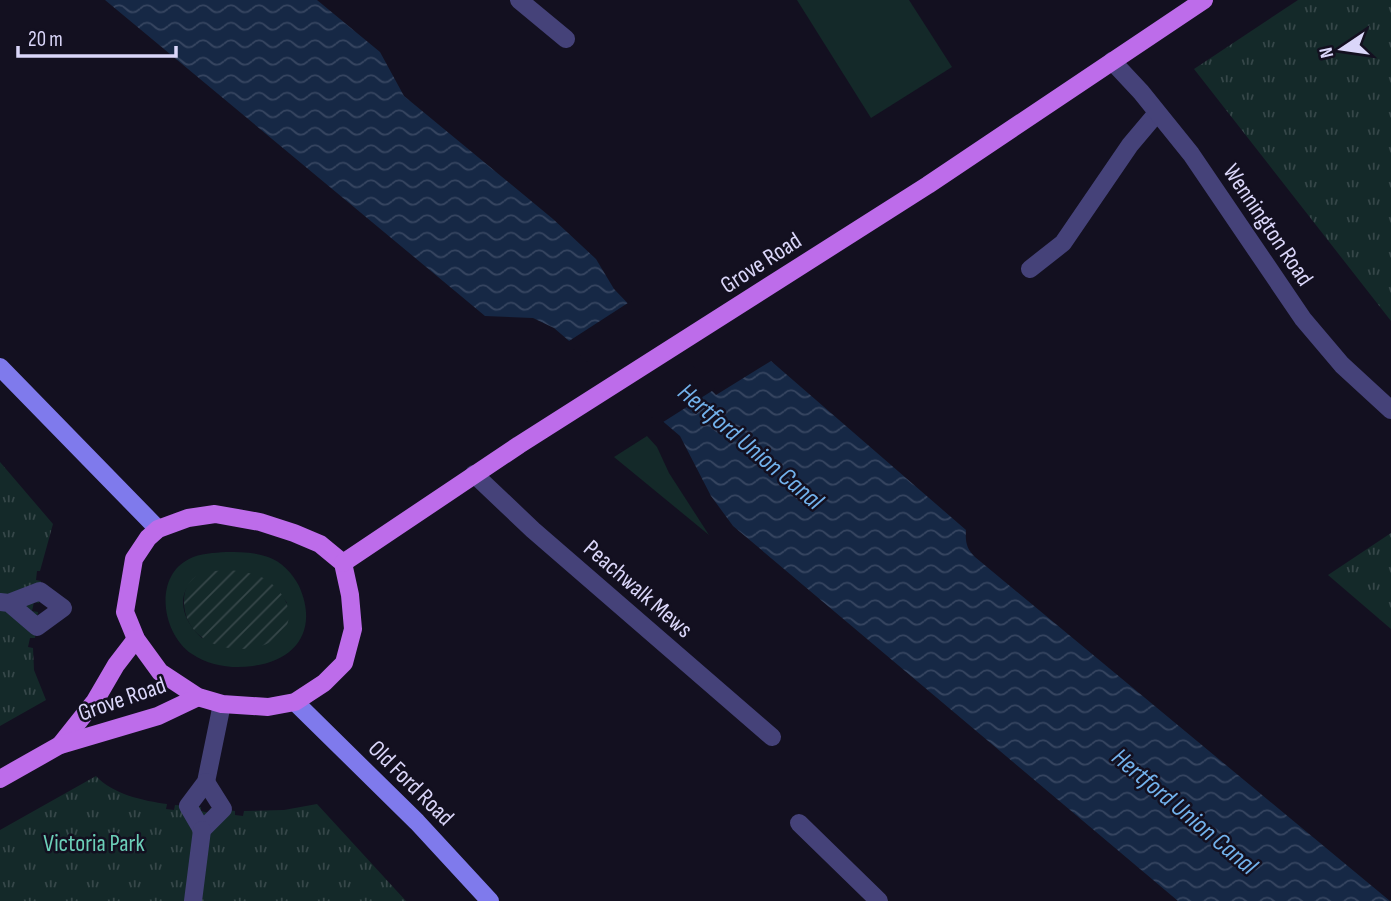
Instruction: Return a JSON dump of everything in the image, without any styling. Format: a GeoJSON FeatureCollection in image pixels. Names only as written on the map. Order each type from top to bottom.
{"type":"FeatureCollection","features":[{"type":"Feature","properties":{"kind":"main road","name":"Grove Road"},"geometry":{"type":"LineString","coordinates":[[158,529],[148,538],[134,559],[125,612],[136,639],[160,672],[198,696],[222,704],[268,707],[295,702],[324,683],[344,663],[353,629],[350,595],[343,563],[474,474],[928,185],[1204,0]]}},
{"type":"Feature","properties":{"kind":"main road"},"geometry":{"type":"LineString","coordinates":[[0,367],[158,529],[188,518],[215,514],[260,522],[320,544],[343,563]]}},
{"type":"Feature","properties":{"kind":"main road","name":"Grove Road"},"geometry":{"type":"LineString","coordinates":[[60,745],[95,701],[116,665],[136,639]]}},
{"type":"Feature","properties":{"kind":"main road","name":"Grove Road"},"geometry":{"type":"LineString","coordinates":[[0,779],[60,745],[158,716],[198,696]]}},
{"type":"Feature","properties":{"kind":"main road","name":"Old Ford Road"},"geometry":{"type":"LineString","coordinates":[[295,702],[417,822],[490,901]]}},
{"type":"Feature","properties":{"kind":"street"},"geometry":{"type":"LineString","coordinates":[[519,0],[566,39]]}},
{"type":"Feature","properties":{"kind":"street","name":"Wennington Road"},"geometry":{"type":"LineString","coordinates":[[1112,61],[1191,154],[1303,319],[1342,365],[1391,410]]}},
{"type":"Feature","properties":{"kind":"street"},"geometry":{"type":"LineString","coordinates":[[1030,269],[1063,243],[1129,145],[1157,113]]}},
{"type":"Feature","properties":{"kind":"street","name":"Peachwalk Mews"},"geometry":{"type":"LineString","coordinates":[[474,474],[533,530],[772,737]]}},
{"type":"Feature","properties":{"kind":"street"},"geometry":{"type":"LineString","coordinates":[[202,830],[188,806],[205,782],[222,704]]}},
{"type":"Feature","properties":{"kind":"street"},"geometry":{"type":"LineString","coordinates":[[192,901],[202,830],[223,809],[205,782]]}},
{"type":"Feature","properties":{"kind":"street"},"geometry":{"type":"LineString","coordinates":[[799,823],[880,901]]}},
{"type":"Feature","properties":{"kind":"green space"},"geometry":{"type":"Polygon","coordinates":[[[797,0],[909,0],[952,67],[871,118],[797,0]]]}},
{"type":"Feature","properties":{"kind":"green space"},"geometry":{"type":"Polygon","coordinates":[[[1298,0],[1391,0],[1391,321],[1194,69],[1298,0]]]}},
{"type":"Feature","properties":{"kind":"green space"},"geometry":{"type":"Polygon","coordinates":[[[647,436],[657,447],[669,473],[709,535],[614,457],[647,436]]]}},
{"type":"Feature","properties":{"kind":"green space"},"geometry":{"type":"Polygon","coordinates":[[[0,462],[53,524],[40,571],[37,571],[36,580],[41,581],[39,603],[34,602],[32,611],[38,612],[35,638],[30,638],[28,647],[33,648],[34,670],[46,700],[0,726],[0,462]]]}},
{"type":"Feature","properties":{"kind":"green space"},"geometry":{"type":"Polygon","coordinates":[[[1391,533],[1391,629],[1328,575],[1391,533]]]}},
{"type":"Feature","properties":{"kind":"green space"},"geometry":{"type":"Polygon","coordinates":[[[202,554],[258,554],[273,559],[290,573],[299,586],[306,615],[305,628],[300,640],[282,657],[253,666],[221,666],[192,654],[174,633],[166,606],[170,579],[178,567],[189,559],[202,554]],[[211,572],[191,583],[183,600],[187,620],[202,638],[287,603],[279,592],[262,579],[245,574],[211,572]]]}},
{"type":"Feature","properties":{"kind":"green space"},"geometry":{"type":"Polygon","coordinates":[[[226,570],[262,577],[281,594],[287,604],[288,624],[275,639],[252,648],[228,648],[206,640],[190,624],[185,613],[184,600],[188,584],[202,574],[226,570]]]}},
{"type":"Feature","properties":{"kind":"green space","name":"Victoria Park"},"geometry":{"type":"Polygon","coordinates":[[[96,776],[119,792],[167,804],[166,809],[174,810],[175,805],[201,807],[201,811],[209,813],[210,808],[235,811],[235,815],[243,816],[244,811],[284,810],[317,804],[406,901],[0,901],[0,830],[96,776]]]}},
{"type":"Feature","properties":{"kind":"water","name":"Hertford Union Canal"},"geometry":{"type":"Polygon","coordinates":[[[105,0],[317,0],[380,52],[404,96],[553,219],[596,259],[614,289],[716,395],[771,361],[966,530],[967,545],[975,557],[1390,901],[1178,901],[733,526],[711,496],[680,436],[554,328],[533,318],[485,316],[105,0]]]}},
{"type":"Feature","properties":{"kind":"pier"},"geometry":{"type":"Polygon","coordinates":[[[631,301],[715,389],[660,424],[566,343],[631,301]]]}}]}
